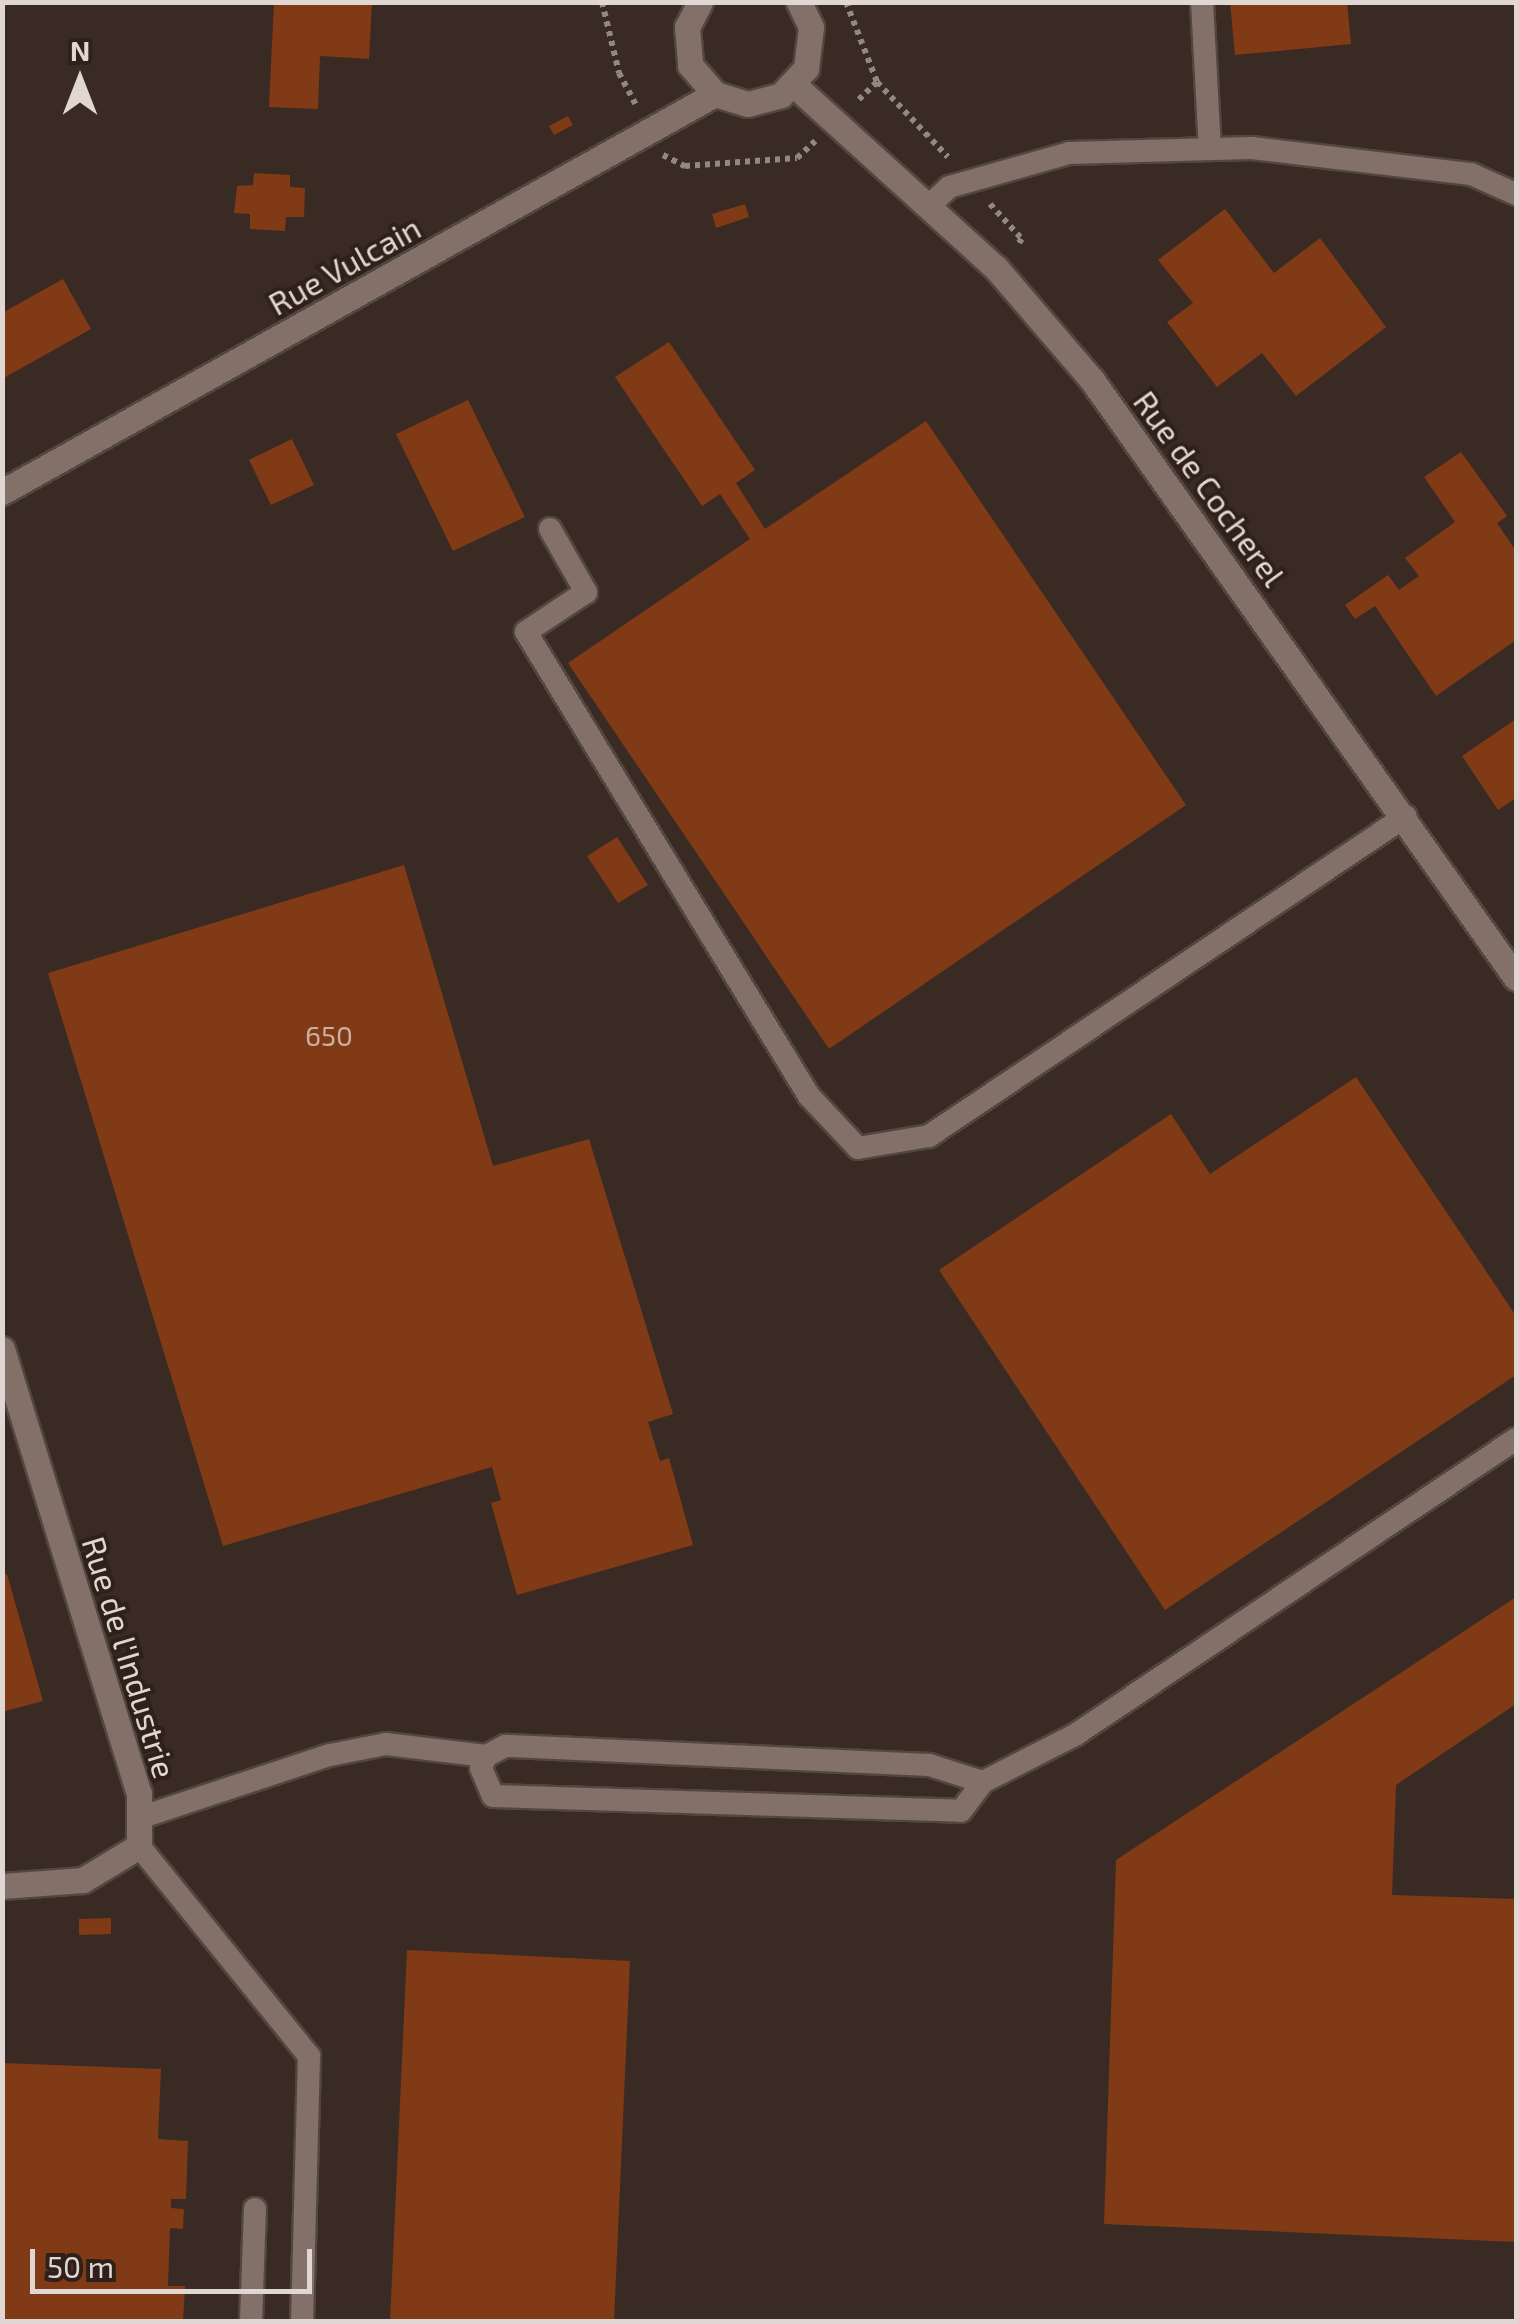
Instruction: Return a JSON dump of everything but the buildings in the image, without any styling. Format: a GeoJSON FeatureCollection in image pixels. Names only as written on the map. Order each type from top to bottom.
{"type":"FeatureCollection","features":[{"type":"Feature","properties":{"kind":"street"},"geometry":{"type":"LineString","coordinates":[[700,2],[686,47],[690,65],[715,94],[764,102],[794,85],[812,48],[811,27],[798,2]]}},
{"type":"Feature","properties":{"kind":"street","name":"Rue de Cocherel"},"geometry":{"type":"LineString","coordinates":[[794,85],[996,268],[1092,380],[1406,816],[1516,978]]}},
{"type":"Feature","properties":{"kind":"street","name":"Rue Vulcain"},"geometry":{"type":"LineString","coordinates":[[2,492],[715,94]]}},
{"type":"Feature","properties":{"kind":"street","name":"Rue de l'Industrie"},"geometry":{"type":"LineString","coordinates":[[2,1350],[139,1794],[139,1846]]}},
{"type":"Feature","properties":{"kind":"street"},"geometry":{"type":"LineString","coordinates":[[2,1886],[83,1880],[139,1846]]}},
{"type":"Feature","properties":{"kind":"lane"},"geometry":{"type":"LineString","coordinates":[[1202,2],[1210,149]]}},
{"type":"Feature","properties":{"kind":"lane"},"geometry":{"type":"LineString","coordinates":[[930,205],[948,186],[1069,152],[1252,148],[1471,174],[1516,194]]}},
{"type":"Feature","properties":{"kind":"lane"},"geometry":{"type":"LineString","coordinates":[[550,529],[586,592],[526,632],[809,1096],[858,1148],[929,1136],[1406,816]]}},
{"type":"Feature","properties":{"kind":"lane"},"geometry":{"type":"LineString","coordinates":[[486,1756],[482,1768],[493,1796],[962,1811],[971,1807],[983,1782],[1075,1736],[1516,1439]]}},
{"type":"Feature","properties":{"kind":"lane"},"geometry":{"type":"LineString","coordinates":[[139,1818],[330,1755],[386,1744],[486,1756],[505,1746],[929,1765],[983,1782]]}},
{"type":"Feature","properties":{"kind":"lane"},"geometry":{"type":"LineString","coordinates":[[139,1846],[309,2056],[302,2322]]}},
{"type":"Feature","properties":{"kind":"lane"},"geometry":{"type":"LineString","coordinates":[[251,2322],[255,2209]]}}]}
